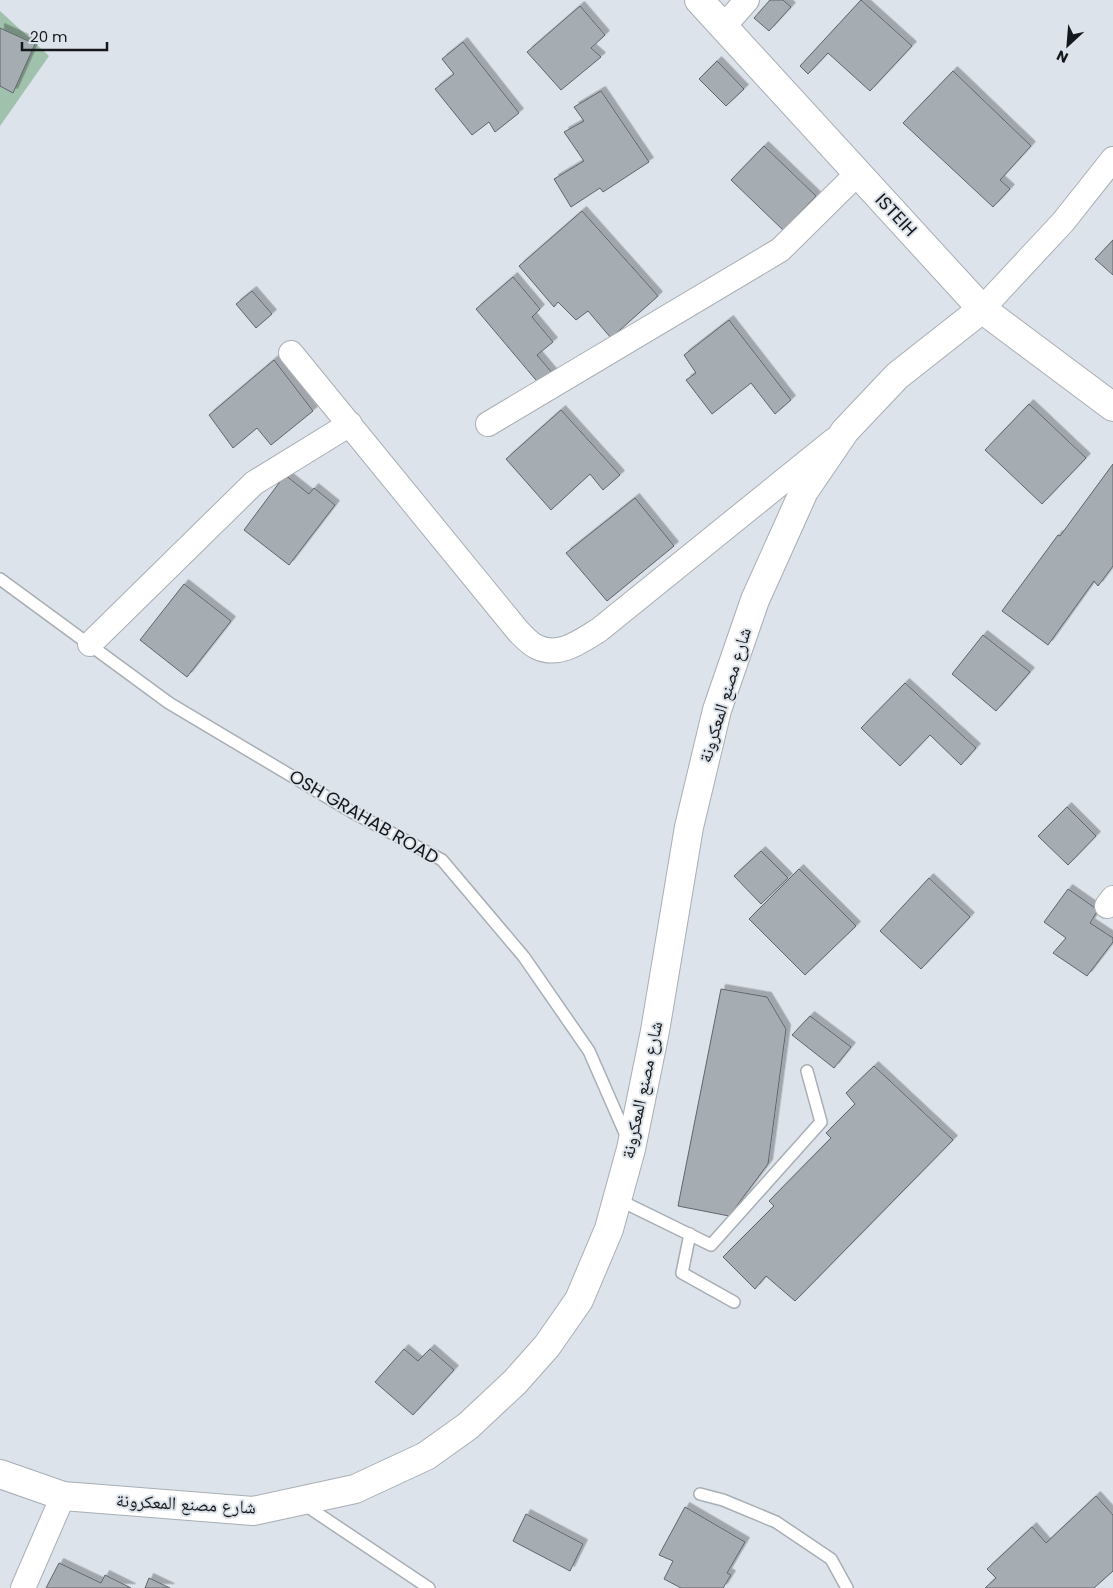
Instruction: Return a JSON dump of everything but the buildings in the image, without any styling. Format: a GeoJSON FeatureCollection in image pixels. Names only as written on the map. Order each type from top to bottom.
{"type":"FeatureCollection","features":[{"type":"Feature","properties":{"kind":"street","name":"ISTEIH"},"geometry":{"type":"LineString","coordinates":[[699,0],[982,309],[1113,407]]}},
{"type":"Feature","properties":{"kind":"street"},"geometry":{"type":"LineString","coordinates":[[723,27],[747,0]]}},
{"type":"Feature","properties":{"kind":"street"},"geometry":{"type":"LineString","coordinates":[[982,309],[1063,222],[1113,159]]}},
{"type":"Feature","properties":{"kind":"street"},"geometry":{"type":"LineString","coordinates":[[488,424],[780,250],[858,173]]}},
{"type":"Feature","properties":{"kind":"street","name":"شارع مصنع المعكرونة"},"geometry":{"type":"LineString","coordinates":[[0,1474],[63,1496],[253,1510],[355,1489],[426,1456],[468,1426],[515,1382],[547,1346],[579,1300],[609,1229],[631,1148],[655,1031],[689,827],[717,710],[755,600],[804,491],[845,431],[898,376],[982,309]]}},
{"type":"Feature","properties":{"kind":"street"},"geometry":{"type":"LineString","coordinates":[[291,353],[518,631],[535,646],[547,651],[560,650],[575,645],[599,630],[845,431]]}},
{"type":"Feature","properties":{"kind":"street"},"geometry":{"type":"LineString","coordinates":[[90,644],[254,483],[350,424]]}},
{"type":"Feature","properties":{"kind":"street"},"geometry":{"type":"LineString","coordinates":[[23,1588],[63,1496]]}},
{"type":"Feature","properties":{"kind":"lane","name":"OSH GRAHAB ROAD"},"geometry":{"type":"LineString","coordinates":[[0,579],[170,703],[352,812],[442,860],[524,957],[589,1051],[631,1148]]}},
{"type":"Feature","properties":{"kind":"lane"},"geometry":{"type":"LineString","coordinates":[[617,1199],[711,1245],[822,1122],[807,1072]]}},
{"type":"Feature","properties":{"kind":"lane"},"geometry":{"type":"LineString","coordinates":[[690,1234],[682,1273],[734,1302]]}},
{"type":"Feature","properties":{"kind":"lane"},"geometry":{"type":"LineString","coordinates":[[700,1494],[723,1500],[776,1522],[832,1559],[847,1588]]}},
{"type":"Feature","properties":{"kind":"lane"},"geometry":{"type":"LineString","coordinates":[[299,1501],[429,1588]]}},
{"type":"Feature","properties":{"kind":"green space"},"geometry":{"type":"Polygon","coordinates":[[[0,11],[49,56],[0,126],[0,11]]]}}]}
